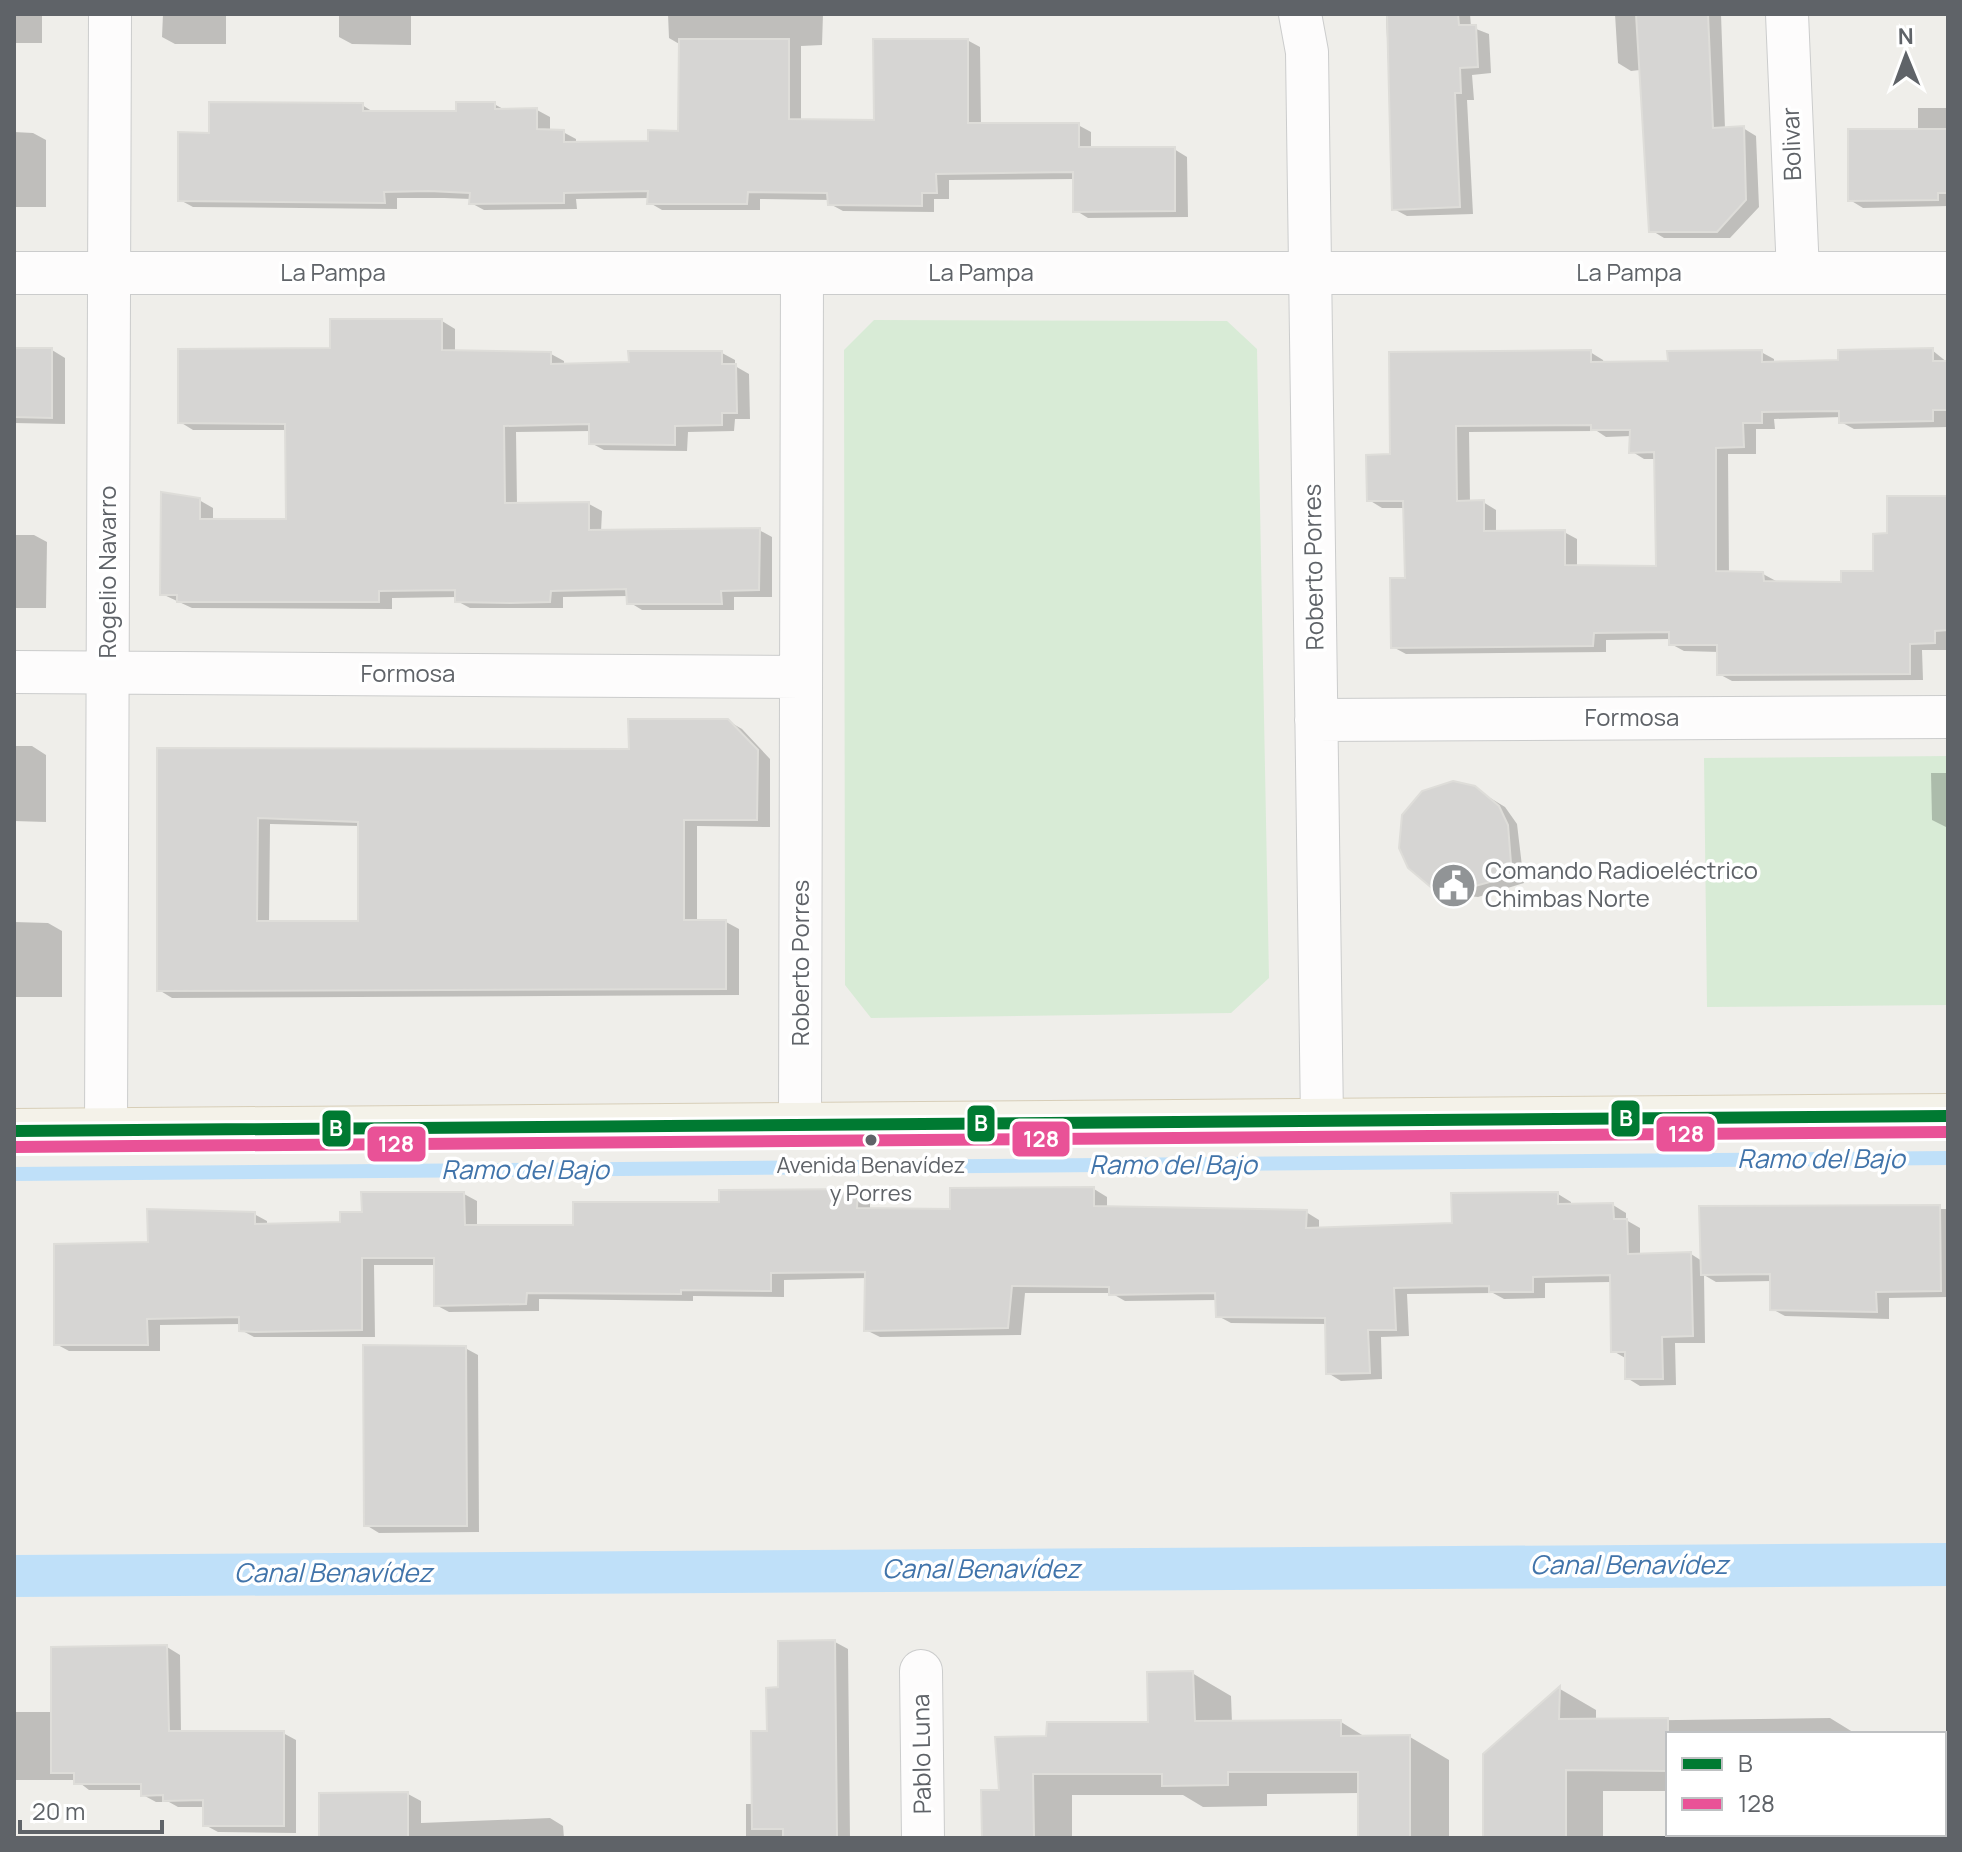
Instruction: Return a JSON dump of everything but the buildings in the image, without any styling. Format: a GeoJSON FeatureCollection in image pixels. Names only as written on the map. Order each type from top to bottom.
{"type":"FeatureCollection","features":[{"type":"Feature","properties":{"kind":"main road"},"geometry":{"type":"LineString","coordinates":[[14,1131],[1948,1116]]}},
{"type":"Feature","properties":{"kind":"street","name":"Rogelio Navarro"},"geometry":{"type":"LineString","coordinates":[[106,1130],[110,14]]}},
{"type":"Feature","properties":{"kind":"street","name":"Roberto Porres"},"geometry":{"type":"LineString","coordinates":[[1300,14],[1307,52],[1322,1120]]}},
{"type":"Feature","properties":{"kind":"street","name":"Bolivar"},"geometry":{"type":"LineString","coordinates":[[1787,14],[1798,273]]}},
{"type":"Feature","properties":{"kind":"street","name":"La Pampa"},"geometry":{"type":"LineString","coordinates":[[14,273],[1948,273]]}},
{"type":"Feature","properties":{"kind":"street","name":"Roberto Porres"},"geometry":{"type":"LineString","coordinates":[[800,1125],[802,273]]}},
{"type":"Feature","properties":{"kind":"street","name":"Formosa"},"geometry":{"type":"LineString","coordinates":[[14,672],[801,677]]}},
{"type":"Feature","properties":{"kind":"street","name":"Formosa"},"geometry":{"type":"LineString","coordinates":[[1316,720],[1948,717]]}},
{"type":"Feature","properties":{"kind":"street","name":"Pablo Luna"},"geometry":{"type":"LineString","coordinates":[[921,1671],[923,1838]]}},
{"type":"Feature","properties":{"kind":"green space"},"geometry":{"type":"Polygon","coordinates":[[[874,320],[1227,321],[1257,349],[1269,978],[1231,1013],[871,1018],[845,985],[844,350],[874,320]]]}},
{"type":"Feature","properties":{"kind":"green space"},"geometry":{"type":"Polygon","coordinates":[[[1948,756],[1948,1005],[1707,1007],[1704,758],[1948,756]]]}},
{"type":"Feature","properties":{"kind":"water","name":"Canal Benavídez"},"geometry":{"type":"Polygon","coordinates":[[[1948,1543],[1948,1586],[14,1597],[14,1555],[1948,1543]]]}},
{"type":"Feature","properties":{"kind":"waterway","name":"Ramo del Bajo"},"geometry":{"type":"LineString","coordinates":[[14,1174],[1948,1158]]}},
{"type":"Feature","properties":{"kind":"transit line","name":"B"},"geometry":{"type":"LineString","coordinates":[[14,1131],[1948,1116]]}},
{"type":"Feature","properties":{"kind":"transit line","name":"128"},"geometry":{"type":"LineString","coordinates":[[14,1147],[1948,1132]]}},
{"type":"Feature","properties":{"kind":"place","name":"Comando Radioeléctrico Chimbas Norte"},"geometry":{"type":"Point","coordinates":[1454,885]}},
{"type":"Feature","properties":{"kind":"place","name":"Avenida Benavídez y Porres"},"geometry":{"type":"Point","coordinates":[871,1140]}}]}
